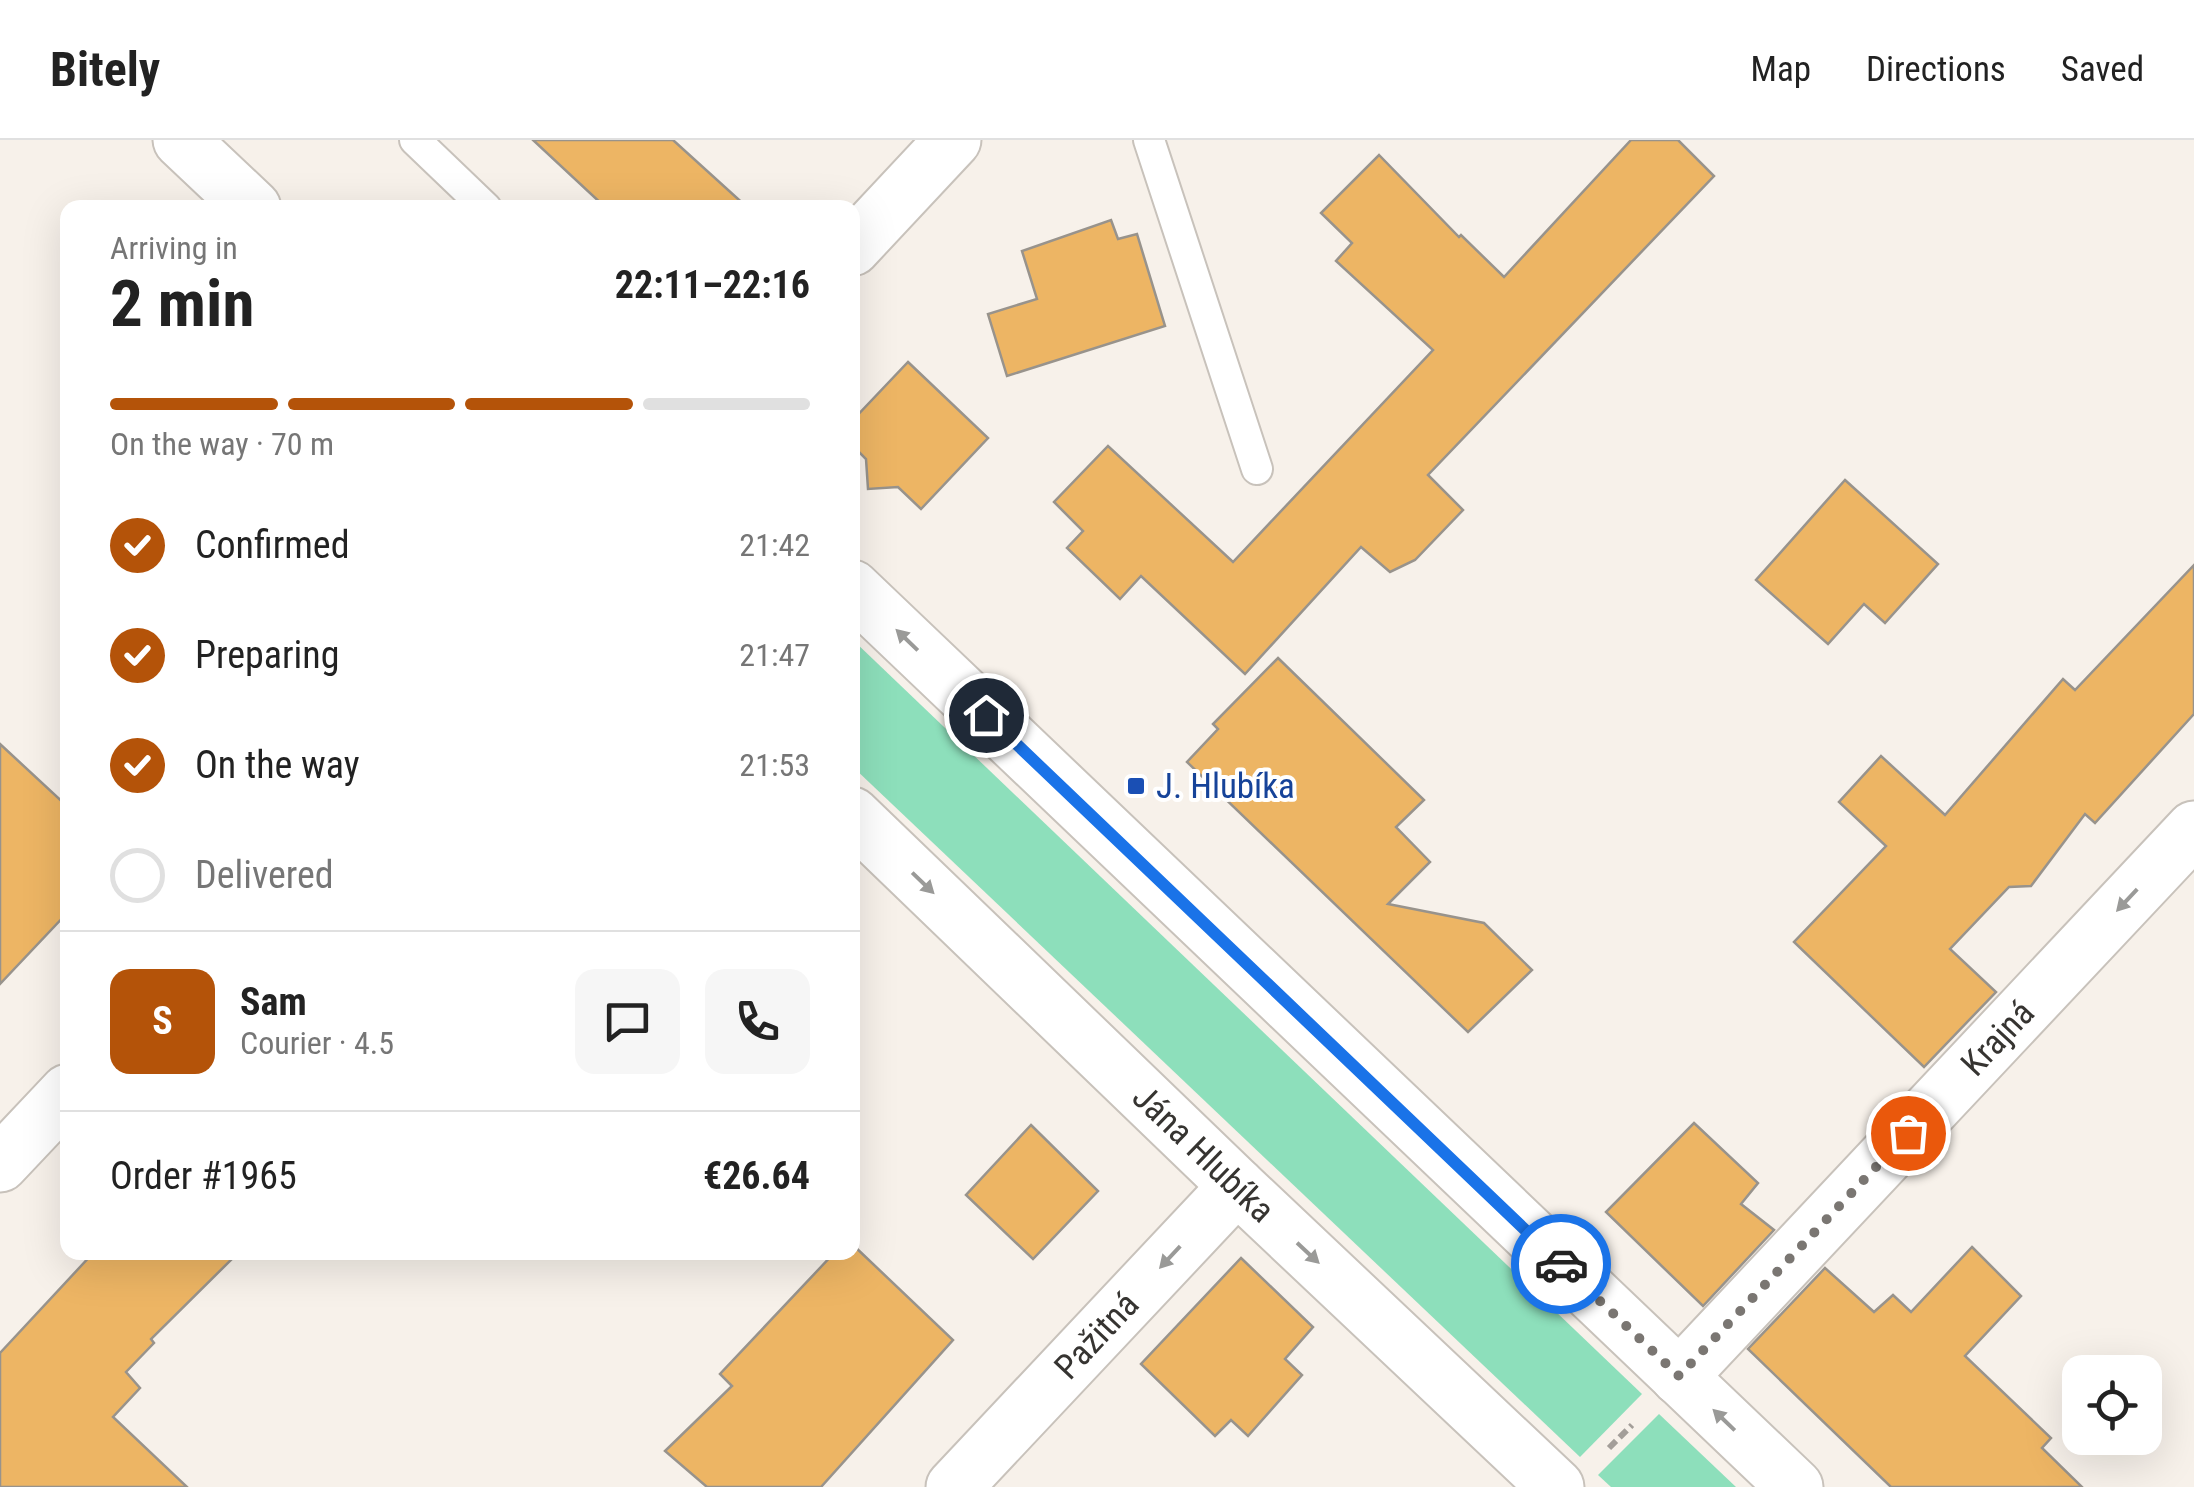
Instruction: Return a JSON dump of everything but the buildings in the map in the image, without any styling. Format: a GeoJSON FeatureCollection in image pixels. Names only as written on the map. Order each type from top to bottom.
{"type":"FeatureCollection","features":[{"type":"Feature","properties":{"kind":"street"},"geometry":{"type":"LineString","coordinates":[[181,140],[245,200]]}},
{"type":"Feature","properties":{"kind":"street"},"geometry":{"type":"LineString","coordinates":[[860,239],[953,140]]}},
{"type":"Feature","properties":{"kind":"street"},"geometry":{"type":"LineString","coordinates":[[860,596],[1795,1487]]}},
{"type":"Feature","properties":{"kind":"street","name":"Jána Hlubíka"},"geometry":{"type":"LineString","coordinates":[[860,823],[1556,1487]]}},
{"type":"Feature","properties":{"kind":"street","name":"Krajná"},"geometry":{"type":"LineString","coordinates":[[1679,1376],[2194,829]]}},
{"type":"Feature","properties":{"kind":"street"},"geometry":{"type":"LineString","coordinates":[[0,1164],[60,1100]]}},
{"type":"Feature","properties":{"kind":"street","name":"Pažitná"},"geometry":{"type":"LineString","coordinates":[[954,1487],[1237,1186]]}},
{"type":"Feature","properties":{"kind":"lane"},"geometry":{"type":"LineString","coordinates":[[415,140],[478,200]]}},
{"type":"Feature","properties":{"kind":"lane"},"geometry":{"type":"LineString","coordinates":[[1149,140],[1257,469]]}},
{"type":"Feature","properties":{"kind":"path"},"geometry":{"type":"LineString","coordinates":[[1601,1456],[1638,1418]]}},
{"type":"Feature","properties":{"kind":"green space"},"geometry":{"type":"Polygon","coordinates":[[[860,647],[1642,1394],[1580,1457],[860,774],[860,647]]]}},
{"type":"Feature","properties":{"kind":"green space"},"geometry":{"type":"Polygon","coordinates":[[[1659,1414],[1736,1487],[1611,1487],[1598,1475],[1659,1414]]]}},
{"type":"Feature","properties":{"kind":"way so far"},"geometry":{"type":"LineString","coordinates":[[1561,1264],[1679,1376],[1908,1133]]}},
{"type":"Feature","properties":{"kind":"place","name":"J. Hlubíka"},"geometry":{"type":"Point","coordinates":[1136,786]}},
{"type":"Feature","properties":{"kind":"route"},"geometry":{"type":"LineString","coordinates":[[986,715],[1561,1264]]}}]}
